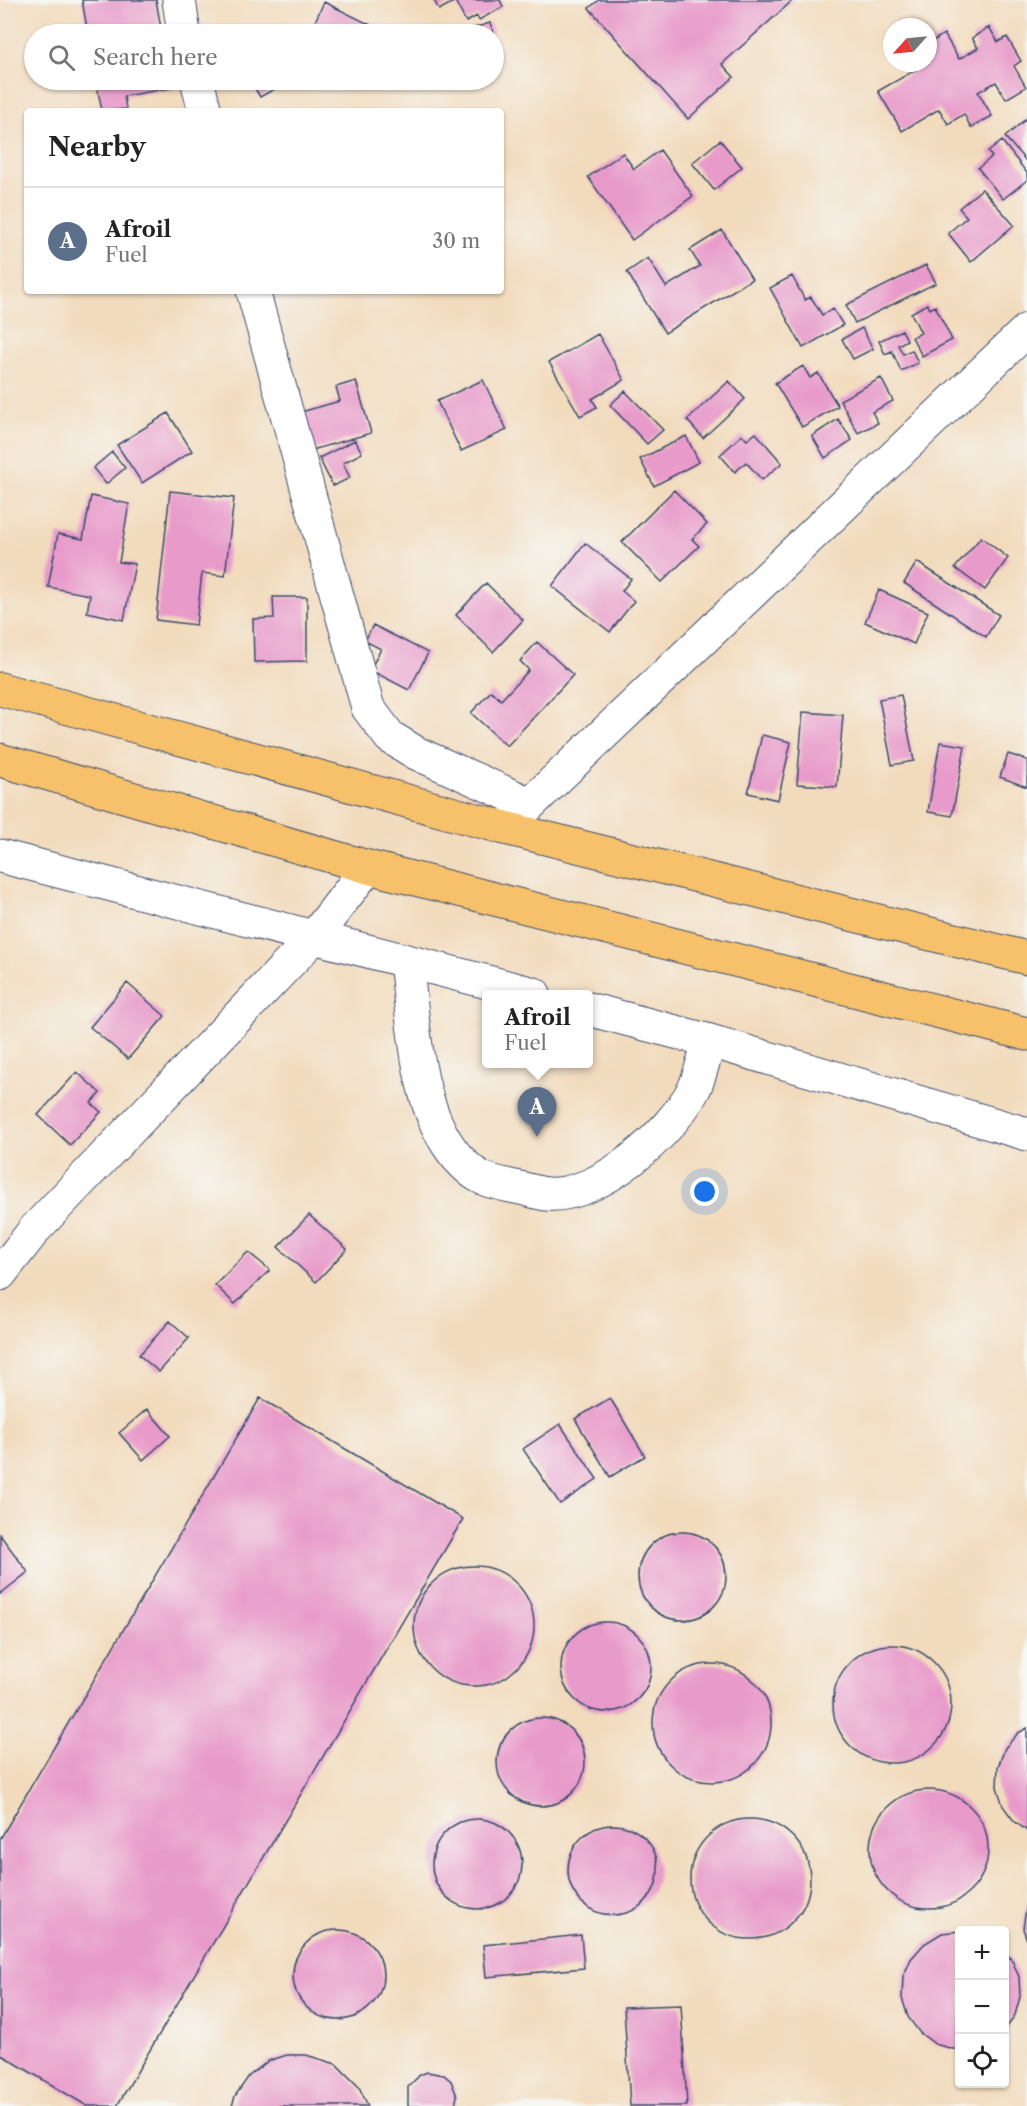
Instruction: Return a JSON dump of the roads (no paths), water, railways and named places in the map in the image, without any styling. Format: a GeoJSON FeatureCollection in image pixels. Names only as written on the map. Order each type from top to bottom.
{"type":"FeatureCollection","features":[{"type":"Feature","properties":{"kind":"main road"},"geometry":{"type":"LineString","coordinates":[[0,689],[505,828],[1027,958]]}},
{"type":"Feature","properties":{"kind":"main road"},"geometry":{"type":"LineString","coordinates":[[0,760],[368,867],[1027,1034]]}},
{"type":"Feature","properties":{"kind":"street"},"geometry":{"type":"LineString","coordinates":[[179,0],[183,24]]}},
{"type":"Feature","properties":{"kind":"street"},"geometry":{"type":"LineString","coordinates":[[200,90],[204,108]]}},
{"type":"Feature","properties":{"kind":"street"},"geometry":{"type":"LineString","coordinates":[[253,294],[369,708],[390,737],[416,753],[530,804]]}},
{"type":"Feature","properties":{"kind":"street"},"geometry":{"type":"LineString","coordinates":[[505,828],[1027,330]]}},
{"type":"Feature","properties":{"kind":"street"},"geometry":{"type":"LineString","coordinates":[[0,856],[518,990]]}},
{"type":"Feature","properties":{"kind":"street"},"geometry":{"type":"LineString","coordinates":[[0,1274],[36,1228],[315,936],[368,867]]}},
{"type":"Feature","properties":{"kind":"street"},"geometry":{"type":"LineString","coordinates":[[406,961],[425,1092],[439,1128],[456,1156],[480,1179],[548,1194],[581,1188],[604,1177],[639,1154],[669,1125],[694,1088],[710,1041]]}},
{"type":"Feature","properties":{"kind":"street"},"geometry":{"type":"LineString","coordinates":[[593,1010],[710,1041],[1027,1134]]}},
{"type":"Feature","properties":{"kind":"place","name":"Afroil"},"geometry":{"type":"Point","coordinates":[537,1137]}}]}
